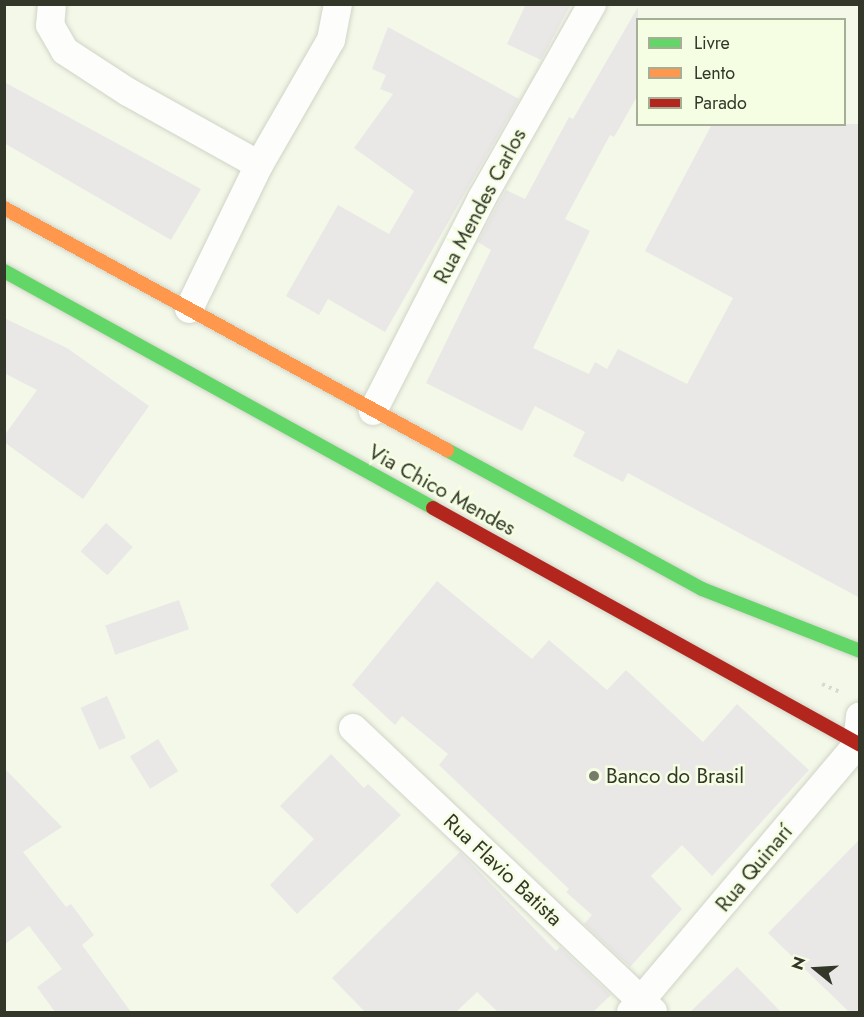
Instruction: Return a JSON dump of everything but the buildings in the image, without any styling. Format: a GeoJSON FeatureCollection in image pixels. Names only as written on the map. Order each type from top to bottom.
{"type":"FeatureCollection","features":[{"type":"Feature","properties":{"kind":"main road","name":"Via Chico Mendes"},"geometry":{"type":"LineString","coordinates":[[4,208],[702,589],[860,651]]}},
{"type":"Feature","properties":{"kind":"main road","name":"Via Chico Mendes"},"geometry":{"type":"LineString","coordinates":[[4,271],[858,745]]}},
{"type":"Feature","properties":{"kind":"street"},"geometry":{"type":"LineString","coordinates":[[52,4],[50,24],[65,51],[128,92],[259,165]]}},
{"type":"Feature","properties":{"kind":"street"},"geometry":{"type":"LineString","coordinates":[[189,309],[259,165],[331,40],[338,4]]}},
{"type":"Feature","properties":{"kind":"street","name":"Rua Mendes Carlos"},"geometry":{"type":"LineString","coordinates":[[373,411],[482,198],[592,4]]}},
{"type":"Feature","properties":{"kind":"street"},"geometry":{"type":"LineString","coordinates":[[858,745],[860,716]]}},
{"type":"Feature","properties":{"kind":"street","name":"Rua Flavio Batista"},"geometry":{"type":"LineString","coordinates":[[353,728],[642,1009]]}},
{"type":"Feature","properties":{"kind":"street","name":"Rua Quinarí"},"geometry":{"type":"LineString","coordinates":[[642,1009],[858,745]]}},
{"type":"Feature","properties":{"kind":"traffic: fast"},"geometry":{"type":"LineString","coordinates":[[4,271],[433,508]]}},
{"type":"Feature","properties":{"kind":"traffic: fast"},"geometry":{"type":"LineString","coordinates":[[447,450],[702,589],[860,651]]}},
{"type":"Feature","properties":{"kind":"traffic: slow"},"geometry":{"type":"LineString","coordinates":[[4,208],[447,450]]}},
{"type":"Feature","properties":{"kind":"traffic: jam"},"geometry":{"type":"LineString","coordinates":[[433,508],[860,745]]}},
{"type":"Feature","properties":{"kind":"place","name":"Banco do Brasil"},"geometry":{"type":"Point","coordinates":[594,776]}}]}
